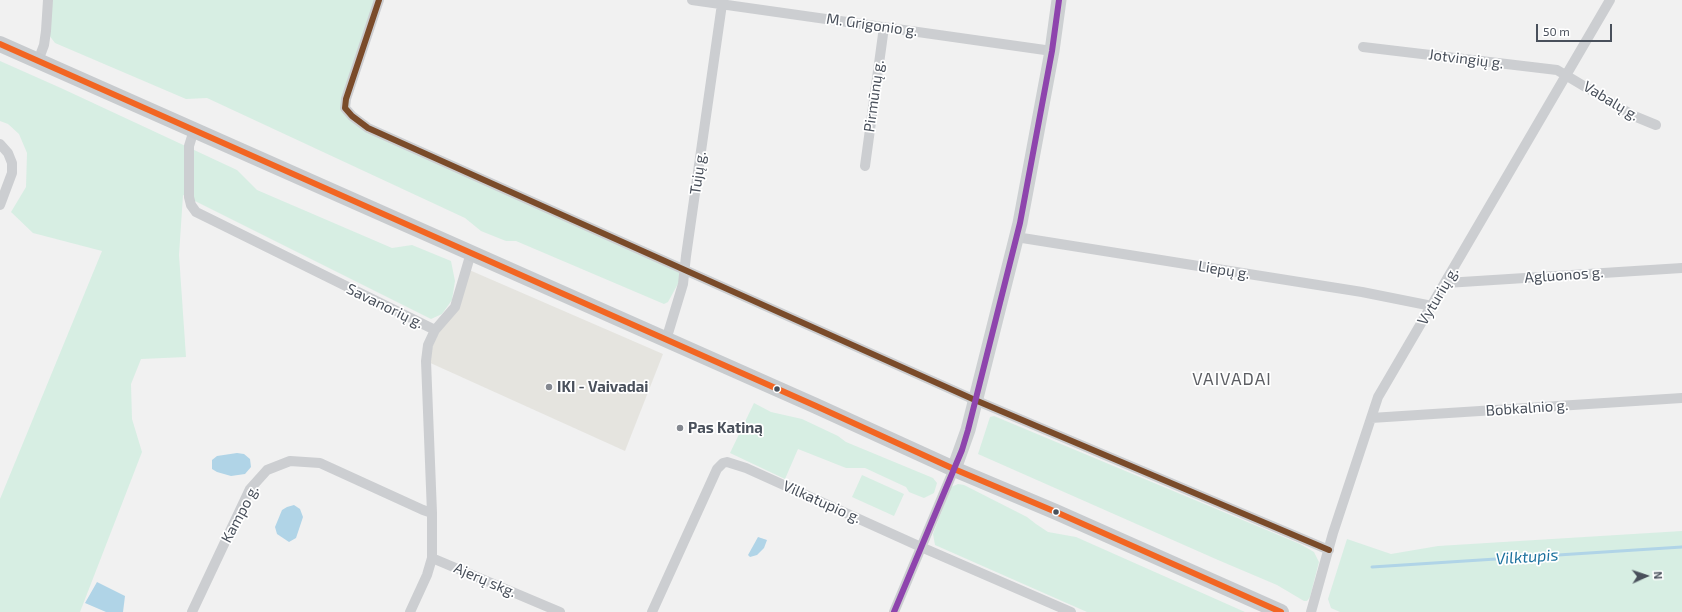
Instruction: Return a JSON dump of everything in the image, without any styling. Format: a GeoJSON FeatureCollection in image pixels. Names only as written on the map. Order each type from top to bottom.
{"type":"FeatureCollection","features":[{"type":"Feature","properties":{"kind":"main road"},"geometry":{"type":"LineString","coordinates":[[954,469],[962,450],[1016,237],[1052,51],[1059,0]]}},
{"type":"Feature","properties":{"kind":"main road"},"geometry":{"type":"LineString","coordinates":[[0,44],[954,469],[1056,512],[1281,612]]}},
{"type":"Feature","properties":{"kind":"street"},"geometry":{"type":"LineString","coordinates":[[38,61],[44,46],[48,0]]}},
{"type":"Feature","properties":{"kind":"street"},"geometry":{"type":"LineString","coordinates":[[379,0],[346,99],[346,108],[352,116],[368,128],[975,400],[1329,550]]}},
{"type":"Feature","properties":{"kind":"street","name":"M. Grigonio g."},"geometry":{"type":"LineString","coordinates":[[692,0],[1052,51]]}},
{"type":"Feature","properties":{"kind":"street","name":"Vyturių g."},"geometry":{"type":"LineString","coordinates":[[1311,612],[1329,550],[1378,397],[1610,0]]}},
{"type":"Feature","properties":{"kind":"street","name":"Tujų g."},"geometry":{"type":"LineString","coordinates":[[666,340],[681,294],[685,271],[722,4]]}},
{"type":"Feature","properties":{"kind":"street","name":"Pirmūnų g."},"geometry":{"type":"LineString","coordinates":[[865,166],[884,27]]}},
{"type":"Feature","properties":{"kind":"street","name":"Jotvingių g."},"geometry":{"type":"LineString","coordinates":[[1363,47],[1557,70],[1567,75]]}},
{"type":"Feature","properties":{"kind":"street","name":"Vabalų g."},"geometry":{"type":"LineString","coordinates":[[1567,75],[1634,116],[1656,125]]}},
{"type":"Feature","properties":{"kind":"street","name":"Savanorių g."},"geometry":{"type":"LineString","coordinates":[[194,130],[189,146],[189,197],[191,205],[196,212],[435,330],[428,345],[426,361],[432,513],[432,558],[427,575],[410,612]]}},
{"type":"Feature","properties":{"kind":"street"},"geometry":{"type":"LineString","coordinates":[[0,144],[8,153],[12,163],[12,173],[0,205]]}},
{"type":"Feature","properties":{"kind":"street","name":"Liepų g."},"geometry":{"type":"LineString","coordinates":[[1016,237],[1354,291],[1432,306]]}},
{"type":"Feature","properties":{"kind":"street"},"geometry":{"type":"LineString","coordinates":[[435,330],[455,307],[471,253]]}},
{"type":"Feature","properties":{"kind":"street","name":"Agluonos g."},"geometry":{"type":"LineString","coordinates":[[1446,283],[1682,268]]}},
{"type":"Feature","properties":{"kind":"street","name":"Bobkalnio g."},"geometry":{"type":"LineString","coordinates":[[1371,418],[1682,398]]}},
{"type":"Feature","properties":{"kind":"street","name":"Kampo g."},"geometry":{"type":"LineString","coordinates":[[192,612],[250,490],[266,470],[290,461],[320,463],[422,510],[432,513]]}},
{"type":"Feature","properties":{"kind":"street","name":"Vilkatupio g."},"geometry":{"type":"LineString","coordinates":[[652,612],[717,469],[723,463],[728,462],[746,468],[921,547],[1071,612]]}},
{"type":"Feature","properties":{"kind":"street"},"geometry":{"type":"LineString","coordinates":[[894,612],[954,469]]}},
{"type":"Feature","properties":{"kind":"street","name":"Ajerų skg."},"geometry":{"type":"LineString","coordinates":[[432,558],[560,612]]}},
{"type":"Feature","properties":{"kind":"shaded area"},"geometry":{"type":"Polygon","coordinates":[[[467,269],[663,354],[625,451],[426,361],[467,269]]]}},
{"type":"Feature","properties":{"kind":"green space"},"geometry":{"type":"Polygon","coordinates":[[[48,0],[379,0],[346,99],[352,116],[685,271],[668,302],[664,304],[516,241],[506,241],[481,231],[465,218],[207,98],[186,99],[55,43],[46,31],[48,0]]]}},
{"type":"Feature","properties":{"kind":"green space"},"geometry":{"type":"Polygon","coordinates":[[[0,61],[237,170],[257,190],[392,248],[412,245],[451,261],[455,281],[452,300],[442,314],[431,319],[183,195],[179,255],[186,357],[141,359],[131,384],[132,419],[142,452],[80,612],[0,612],[0,499],[102,251],[33,233],[11,212],[26,187],[27,153],[19,134],[8,124],[0,121],[0,61]]]}},
{"type":"Feature","properties":{"kind":"green space"},"geometry":{"type":"Polygon","coordinates":[[[754,403],[771,412],[802,419],[838,436],[846,442],[933,478],[937,483],[934,493],[924,498],[909,492],[906,487],[865,468],[846,468],[798,449],[785,479],[730,453],[754,403]]]}},
{"type":"Feature","properties":{"kind":"green space"},"geometry":{"type":"Polygon","coordinates":[[[994,416],[1300,544],[1314,552],[1319,562],[1310,597],[1307,601],[1304,601],[1277,585],[978,454],[990,417],[994,416]]]}},
{"type":"Feature","properties":{"kind":"green space"},"geometry":{"type":"Polygon","coordinates":[[[862,475],[904,494],[894,516],[852,497],[862,475]]]}},
{"type":"Feature","properties":{"kind":"green space"},"geometry":{"type":"Polygon","coordinates":[[[958,484],[964,485],[1027,517],[1048,532],[1076,537],[1245,612],[1087,612],[935,545],[933,534],[951,487],[958,484]]]}},
{"type":"Feature","properties":{"kind":"green space"},"geometry":{"type":"Polygon","coordinates":[[[1682,531],[1682,612],[1340,612],[1331,608],[1328,599],[1347,539],[1391,554],[1438,546],[1682,531]]]}},
{"type":"Feature","properties":{"kind":"water"},"geometry":{"type":"Polygon","coordinates":[[[237,453],[244,454],[250,459],[251,467],[245,474],[231,476],[212,469],[212,460],[217,456],[237,453]]]}},
{"type":"Feature","properties":{"kind":"water"},"geometry":{"type":"Polygon","coordinates":[[[294,505],[300,509],[303,517],[296,538],[289,542],[277,534],[275,527],[282,510],[294,505]]]}},
{"type":"Feature","properties":{"kind":"water"},"geometry":{"type":"Polygon","coordinates":[[[758,537],[767,540],[764,548],[757,555],[750,557],[748,555],[758,537]]]}},
{"type":"Feature","properties":{"kind":"water"},"geometry":{"type":"Polygon","coordinates":[[[97,582],[125,596],[123,612],[106,612],[85,603],[97,582]]]}},
{"type":"Feature","properties":{"kind":"waterway","name":"Vilktupis"},"geometry":{"type":"LineString","coordinates":[[1372,567],[1682,547]]}},
{"type":"Feature","properties":{"kind":"transit line"},"geometry":{"type":"LineString","coordinates":[[379,0],[346,99],[345,108],[352,116],[368,128],[975,400],[1329,550]]}},
{"type":"Feature","properties":{"kind":"transit line"},"geometry":{"type":"LineString","coordinates":[[894,612],[962,450],[968,430],[1020,223],[1052,51],[1059,0]]}},
{"type":"Feature","properties":{"kind":"transit line"},"geometry":{"type":"LineString","coordinates":[[0,44],[816,406],[954,469],[1056,512],[1281,612]]}},
{"type":"Feature","properties":{"kind":"place","name":"IKI - Vaivadai"},"geometry":{"type":"Point","coordinates":[549,387]}},
{"type":"Feature","properties":{"kind":"place","name":"Pas Katiną"},"geometry":{"type":"Point","coordinates":[680,428]}},
{"type":"Feature","properties":{"kind":"district","name":"VAIVADAI"},"geometry":{"type":"Point","coordinates":[1232,379]}}]}
